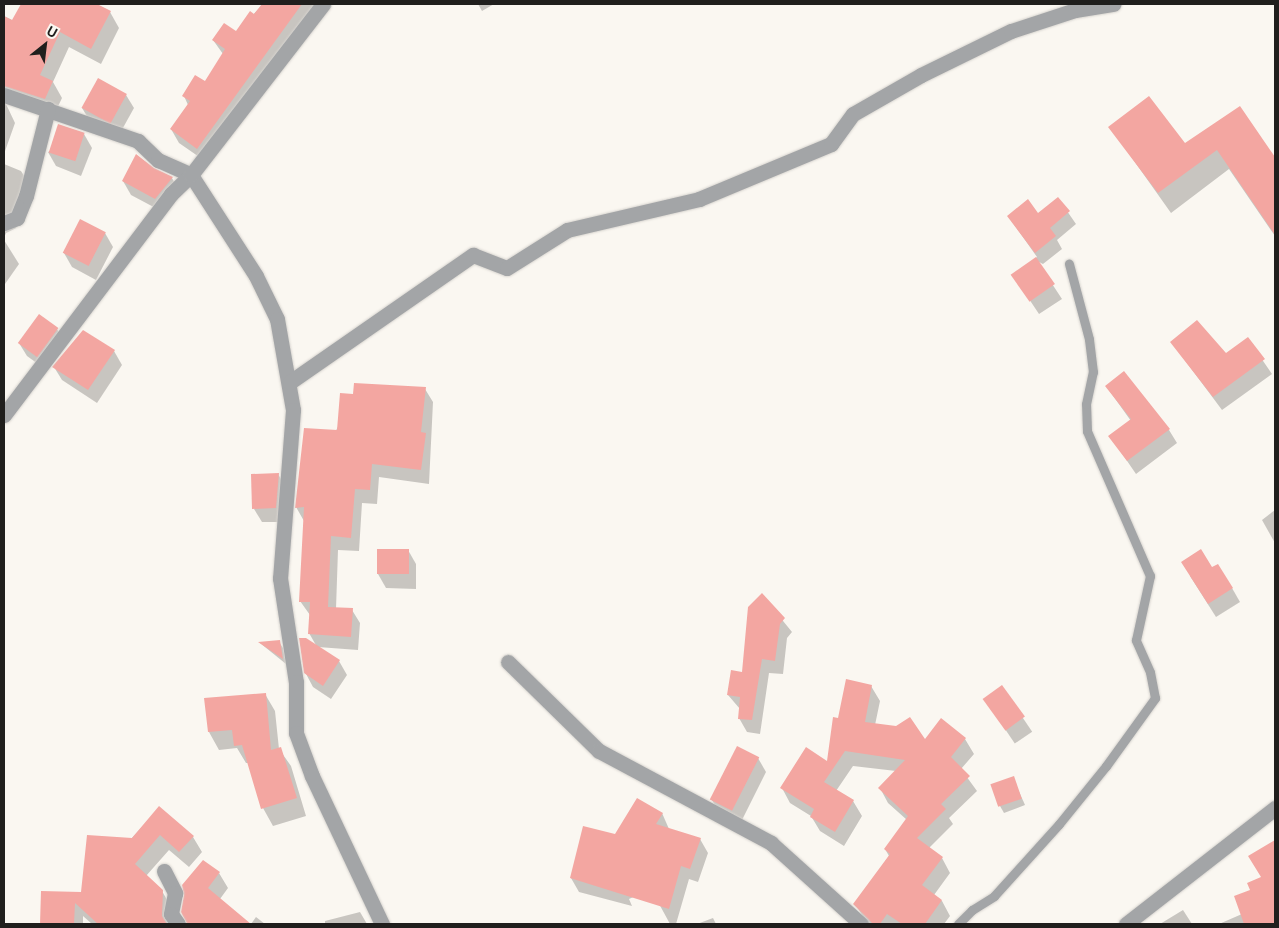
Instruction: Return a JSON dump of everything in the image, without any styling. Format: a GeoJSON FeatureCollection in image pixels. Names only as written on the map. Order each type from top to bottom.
{"type":"FeatureCollection","features":[{"type":"Feature","properties":{"kind":"street"},"geometry":{"type":"LineString","coordinates":[[4,416],[171,194],[191,175],[323,4]]}},
{"type":"Feature","properties":{"kind":"street"},"geometry":{"type":"LineString","coordinates":[[1047,20],[1048,4]]}},
{"type":"Feature","properties":{"kind":"street"},"geometry":{"type":"LineString","coordinates":[[290,382],[473,255],[507,268],[567,230],[699,199],[831,144],[853,114],[1010,31],[1114,4]]}},
{"type":"Feature","properties":{"kind":"street"},"geometry":{"type":"LineString","coordinates":[[4,95],[138,141],[158,160],[191,175],[256,276],[277,319],[290,382],[293,410],[280,578],[296,682],[296,733],[312,776],[382,924]]}},
{"type":"Feature","properties":{"kind":"street"},"geometry":{"type":"LineString","coordinates":[[4,223],[17,218],[26,196],[48,109]]}},
{"type":"Feature","properties":{"kind":"street"},"geometry":{"type":"LineString","coordinates":[[508,662],[599,751],[771,843],[861,924]]}},
{"type":"Feature","properties":{"kind":"street"},"geometry":{"type":"LineString","coordinates":[[1126,924],[1275,808]]}},
{"type":"Feature","properties":{"kind":"street"},"geometry":{"type":"LineString","coordinates":[[164,871],[175,893],[171,914],[178,924]]}},
{"type":"Feature","properties":{"kind":"lane"},"geometry":{"type":"LineString","coordinates":[[958,924],[972,910],[994,896],[1059,824],[1106,766],[1155,698],[1150,672],[1136,640],[1150,576],[1087,431],[1086,404],[1093,372],[1089,339],[1070,264]]}},
{"type":"Feature","properties":{"kind":"building"},"geometry":{"type":"Polygon","coordinates":[[[21,4],[97,4],[111,11],[91,49],[60,32],[40,75],[53,81],[45,99],[4,86],[4,16],[12,20],[21,4]]]}},
{"type":"Feature","properties":{"kind":"building"},"geometry":{"type":"Polygon","coordinates":[[[262,4],[302,4],[197,149],[170,129],[190,101],[182,96],[195,75],[205,81],[225,49],[212,40],[224,23],[236,31],[250,11],[254,14],[262,4]]]}},
{"type":"Feature","properties":{"kind":"building"},"geometry":{"type":"Polygon","coordinates":[[[98,78],[127,94],[110,124],[82,108],[98,78]]]}},
{"type":"Feature","properties":{"kind":"building"},"geometry":{"type":"Polygon","coordinates":[[[1149,96],[1185,143],[1240,106],[1275,157],[1275,235],[1217,150],[1158,193],[1108,127],[1149,96]]]}},
{"type":"Feature","properties":{"kind":"building"},"geometry":{"type":"Polygon","coordinates":[[[58,124],[85,133],[75,161],[49,153],[58,124]]]}},
{"type":"Feature","properties":{"kind":"building"},"geometry":{"type":"Polygon","coordinates":[[[136,154],[154,168],[173,177],[155,199],[122,181],[136,154]]]}},
{"type":"Feature","properties":{"kind":"building"},"geometry":{"type":"Polygon","coordinates":[[[1058,197],[1070,211],[1050,228],[1056,236],[1035,253],[1007,216],[1028,199],[1038,213],[1058,197]]]}},
{"type":"Feature","properties":{"kind":"building"},"geometry":{"type":"Polygon","coordinates":[[[80,219],[106,232],[89,266],[63,253],[80,219]]]}},
{"type":"Feature","properties":{"kind":"building"},"geometry":{"type":"Polygon","coordinates":[[[1036,257],[1055,284],[1030,302],[1011,275],[1036,257]]]}},
{"type":"Feature","properties":{"kind":"building"},"geometry":{"type":"Polygon","coordinates":[[[39,314],[58,328],[37,357],[18,343],[39,314]]]}},
{"type":"Feature","properties":{"kind":"building"},"geometry":{"type":"Polygon","coordinates":[[[1197,320],[1226,353],[1248,337],[1265,359],[1213,397],[1170,342],[1197,320]]]}},
{"type":"Feature","properties":{"kind":"building"},"geometry":{"type":"Polygon","coordinates":[[[83,330],[115,350],[88,390],[52,367],[83,330]]]}},
{"type":"Feature","properties":{"kind":"building"},"geometry":{"type":"Polygon","coordinates":[[[1124,371],[1170,429],[1127,461],[1108,436],[1131,419],[1105,386],[1124,371]]]}},
{"type":"Feature","properties":{"kind":"building"},"geometry":{"type":"Polygon","coordinates":[[[354,383],[426,387],[421,432],[426,433],[421,470],[372,464],[370,490],[355,489],[351,538],[331,536],[328,607],[353,608],[351,637],[308,634],[310,602],[299,602],[304,507],[295,508],[304,428],[337,430],[340,393],[353,394],[354,383]]]}},
{"type":"Feature","properties":{"kind":"building"},"geometry":{"type":"Polygon","coordinates":[[[279,473],[276,508],[252,509],[251,474],[279,473]]]}},
{"type":"Feature","properties":{"kind":"building"},"geometry":{"type":"Polygon","coordinates":[[[377,549],[409,549],[409,574],[377,574],[377,549]]]}},
{"type":"Feature","properties":{"kind":"building"},"geometry":{"type":"Polygon","coordinates":[[[1201,549],[1212,567],[1218,564],[1233,588],[1208,604],[1181,562],[1201,549]]]}},
{"type":"Feature","properties":{"kind":"building"},"geometry":{"type":"Polygon","coordinates":[[[762,593],[785,618],[780,624],[775,661],[762,659],[752,720],[738,719],[740,697],[727,695],[731,670],[742,672],[748,607],[762,593]]]}},
{"type":"Feature","properties":{"kind":"building"},"geometry":{"type":"Polygon","coordinates":[[[299,638],[306,638],[340,660],[323,686],[304,673],[299,638]]]}},
{"type":"Feature","properties":{"kind":"building"},"geometry":{"type":"Polygon","coordinates":[[[280,640],[283,659],[258,642],[280,640]]]}},
{"type":"Feature","properties":{"kind":"building"},"geometry":{"type":"Polygon","coordinates":[[[846,679],[872,685],[865,722],[896,726],[910,717],[925,739],[941,718],[966,738],[951,757],[970,776],[941,804],[946,809],[917,838],[943,857],[922,885],[942,900],[925,924],[902,924],[887,914],[880,924],[873,924],[853,904],[890,854],[884,849],[908,816],[878,788],[905,760],[845,751],[824,782],[854,800],[835,832],[810,817],[814,809],[780,788],[806,747],[827,761],[833,717],[838,718],[846,679]]]}},
{"type":"Feature","properties":{"kind":"building"},"geometry":{"type":"Polygon","coordinates":[[[1002,685],[1025,717],[1006,731],[983,699],[1002,685]]]}},
{"type":"Feature","properties":{"kind":"building"},"geometry":{"type":"Polygon","coordinates":[[[266,693],[271,750],[281,747],[297,798],[261,809],[242,745],[234,746],[232,730],[208,732],[204,698],[266,693]]]}},
{"type":"Feature","properties":{"kind":"building"},"geometry":{"type":"Polygon","coordinates":[[[737,746],[759,757],[732,811],[710,799],[737,746]]]}},
{"type":"Feature","properties":{"kind":"building"},"geometry":{"type":"Polygon","coordinates":[[[1014,776],[1022,799],[998,807],[990,784],[1014,776]]]}},
{"type":"Feature","properties":{"kind":"building"},"geometry":{"type":"Polygon","coordinates":[[[637,798],[663,813],[656,824],[701,838],[690,869],[681,866],[669,909],[570,878],[583,826],[615,834],[637,798]]]}},
{"type":"Feature","properties":{"kind":"building"},"geometry":{"type":"Polygon","coordinates":[[[159,806],[194,836],[179,852],[160,835],[135,864],[163,890],[162,916],[167,924],[98,924],[75,903],[74,924],[40,924],[41,891],[81,892],[87,835],[132,838],[159,806]]]}},
{"type":"Feature","properties":{"kind":"building"},"geometry":{"type":"Polygon","coordinates":[[[1275,840],[1275,924],[1244,924],[1234,896],[1250,890],[1247,883],[1261,877],[1248,856],[1275,840]]]}},
{"type":"Feature","properties":{"kind":"building"},"geometry":{"type":"Polygon","coordinates":[[[203,860],[220,872],[208,888],[251,924],[187,924],[181,912],[184,895],[182,885],[203,860]]]}}]}
